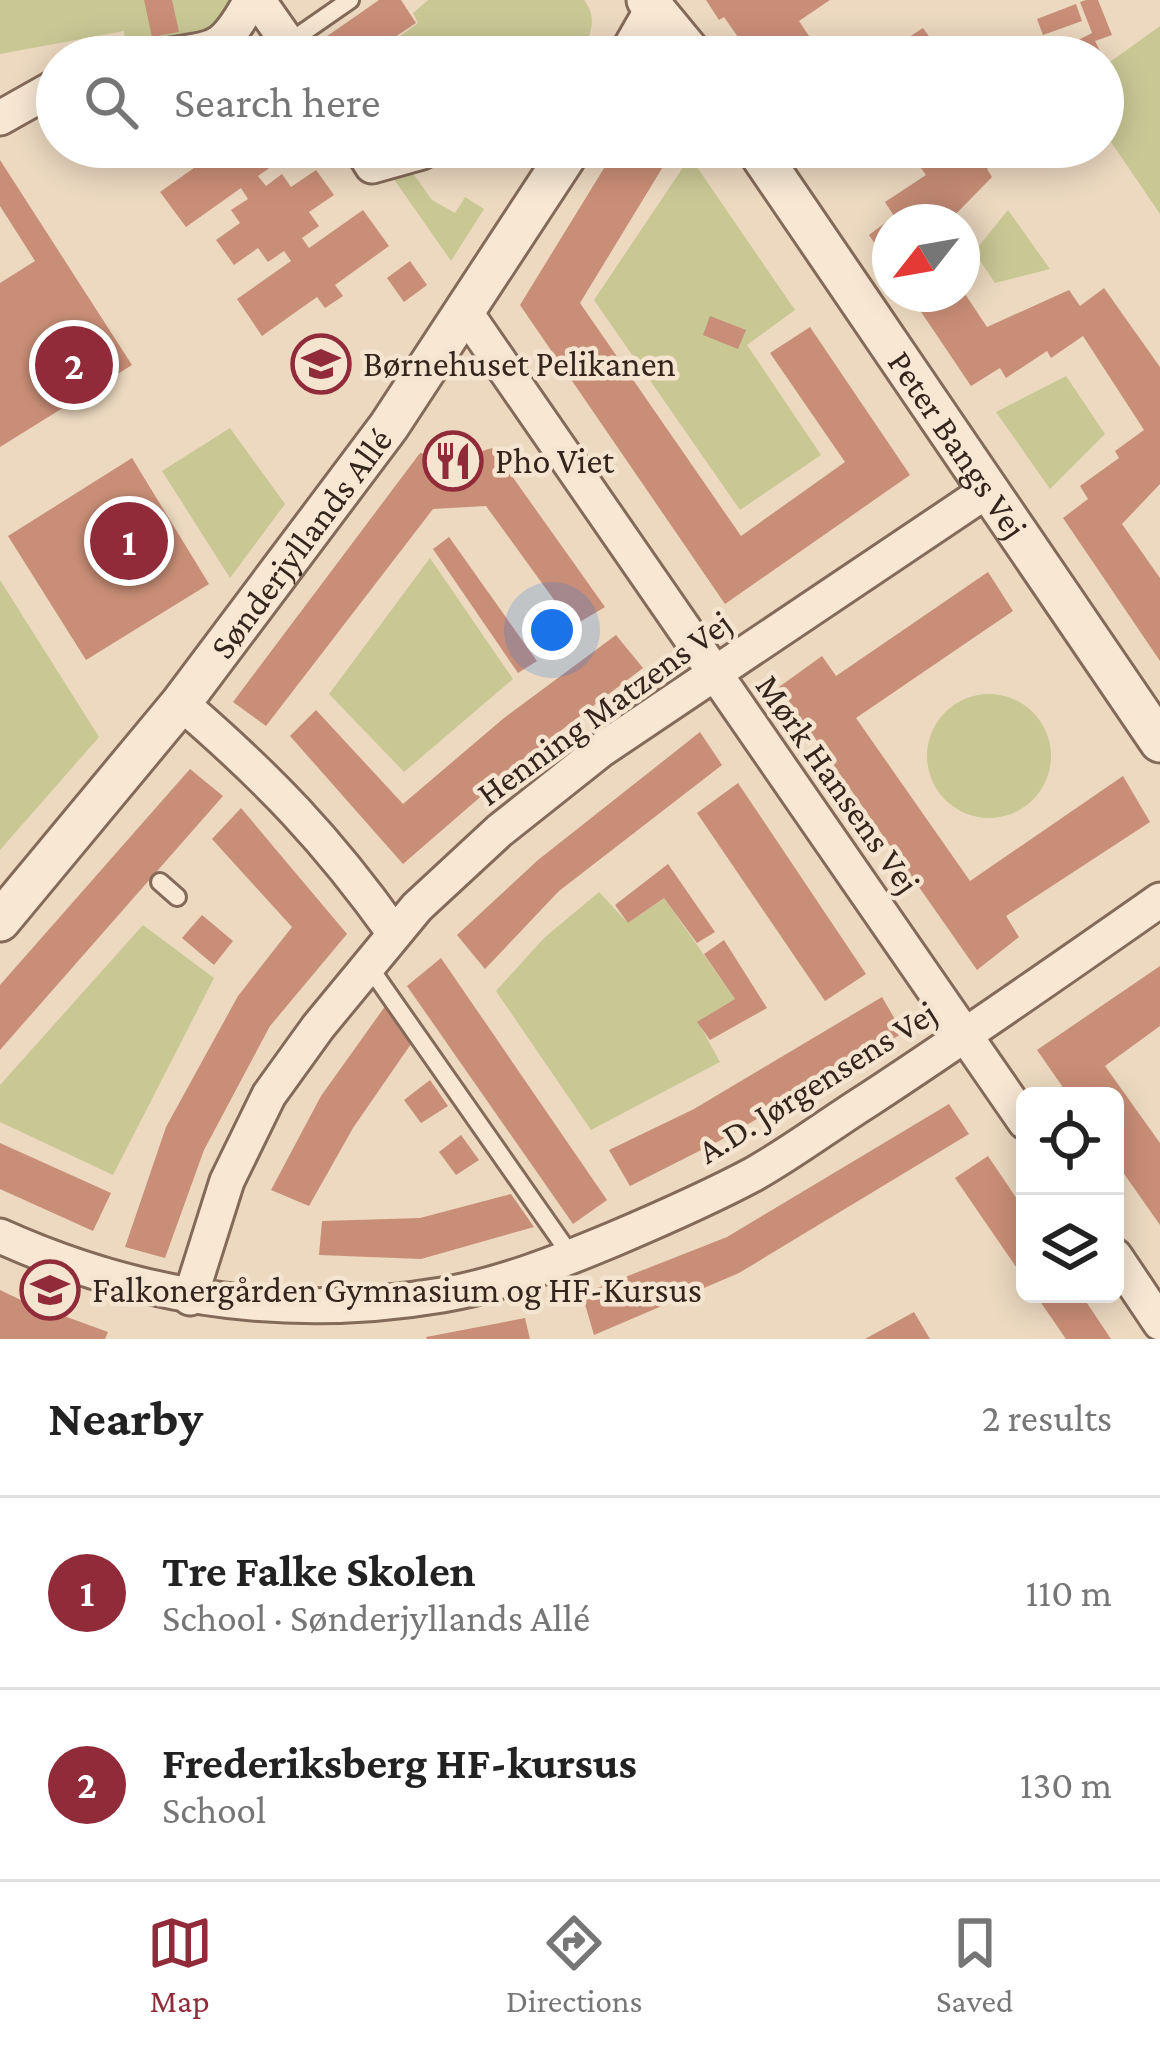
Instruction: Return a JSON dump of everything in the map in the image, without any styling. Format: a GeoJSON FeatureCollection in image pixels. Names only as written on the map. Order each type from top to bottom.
{"type":"FeatureCollection","features":[{"type":"Feature","properties":{"kind":"street"},"geometry":{"type":"LineString","coordinates":[[232,36],[255,0],[282,36]]}},
{"type":"Feature","properties":{"kind":"street"},"geometry":{"type":"LineString","coordinates":[[638,36],[655,3],[679,36]]}},
{"type":"Feature","properties":{"kind":"street"},"geometry":{"type":"LineString","coordinates":[[0,118],[36,98]]}},
{"type":"Feature","properties":{"kind":"street","name":"Sønderjyllands Allé"},"geometry":{"type":"LineString","coordinates":[[0,921],[181,704],[388,426],[559,168]]}},
{"type":"Feature","properties":{"kind":"street","name":"Peter Bangs Vej"},"geometry":{"type":"LineString","coordinates":[[769,168],[1160,742]]}},
{"type":"Feature","properties":{"kind":"street","name":"Mørk Hansens Vej"},"geometry":{"type":"LineString","coordinates":[[466,313],[1016,1108]]}},
{"type":"Feature","properties":{"kind":"street","name":"Henning Matzens Vej"},"geometry":{"type":"LineString","coordinates":[[190,1298],[227,1180],[269,1095],[394,933],[499,831],[601,750],[988,490]]}},
{"type":"Feature","properties":{"kind":"street"},"geometry":{"type":"LineString","coordinates":[[181,704],[306,818],[394,933]]}},
{"type":"Feature","properties":{"kind":"street","name":"A.D. Jørgensens Vej"},"geometry":{"type":"LineString","coordinates":[[0,1236],[98,1276],[190,1298],[309,1306],[446,1295],[572,1257],[756,1173],[967,1035],[1160,900]]}},
{"type":"Feature","properties":{"kind":"street"},"geometry":{"type":"LineString","coordinates":[[1124,1269],[1160,1323]]}},
{"type":"Feature","properties":{"kind":"lane"},"geometry":{"type":"LineString","coordinates":[[309,36],[350,0]]}},
{"type":"Feature","properties":{"kind":"lane"},"geometry":{"type":"LineString","coordinates":[[160,882],[177,897]]}},
{"type":"Feature","properties":{"kind":"lane"},"geometry":{"type":"LineString","coordinates":[[368,965],[572,1257]]}},
{"type":"Feature","properties":{"kind":"shaded area"},"geometry":{"type":"Polygon","coordinates":[[[0,0],[233,0],[220,23],[208,31],[182,36],[124,36],[124,31],[36,36],[36,47],[0,54],[0,0]]]}},
{"type":"Feature","properties":{"kind":"shaded area"},"geometry":{"type":"Polygon","coordinates":[[[428,0],[584,0],[591,28],[588,36],[400,36],[418,23],[413,13],[428,0]]]}},
{"type":"Feature","properties":{"kind":"shaded area"},"geometry":{"type":"Polygon","coordinates":[[[1160,26],[1160,214],[1124,161],[1124,52],[1160,26]]]}},
{"type":"Feature","properties":{"kind":"shaded area"},"geometry":{"type":"Polygon","coordinates":[[[683,168],[698,168],[795,310],[747,345],[821,455],[740,510],[594,300],[683,168]]]}},
{"type":"Feature","properties":{"kind":"shaded area"},"geometry":{"type":"Polygon","coordinates":[[[410,169],[432,200],[455,213],[465,197],[484,209],[451,261],[389,172],[410,169]]]}},
{"type":"Feature","properties":{"kind":"shaded area"},"geometry":{"type":"Polygon","coordinates":[[[1008,210],[1050,269],[995,283],[980,261],[980,245],[1008,210]]]}},
{"type":"Feature","properties":{"kind":"shaded area"},"geometry":{"type":"Polygon","coordinates":[[[1066,376],[1105,434],[1050,489],[996,412],[1066,376]]]}},
{"type":"Feature","properties":{"kind":"shaded area"},"geometry":{"type":"Polygon","coordinates":[[[230,428],[285,504],[230,578],[162,471],[230,428]]]}},
{"type":"Feature","properties":{"kind":"shaded area"},"geometry":{"type":"Polygon","coordinates":[[[430,558],[513,679],[404,772],[329,694],[430,558]]]}},
{"type":"Feature","properties":{"kind":"shaded area"},"geometry":{"type":"Polygon","coordinates":[[[0,580],[99,737],[0,850],[0,580]]]}},
{"type":"Feature","properties":{"kind":"shaded area"},"geometry":{"type":"Polygon","coordinates":[[[989,694],[1013,698],[1033,712],[1047,732],[1051,756],[1047,780],[1033,800],[1013,814],[989,818],[965,814],[945,800],[931,780],[927,756],[931,732],[945,712],[965,698],[989,694]]]}},
{"type":"Feature","properties":{"kind":"shaded area"},"geometry":{"type":"Polygon","coordinates":[[[599,892],[628,923],[664,898],[735,999],[698,1022],[720,1062],[591,1130],[496,991],[544,938],[599,892]]]}},
{"type":"Feature","properties":{"kind":"shaded area"},"geometry":{"type":"Polygon","coordinates":[[[143,925],[214,978],[113,1175],[0,1122],[0,1085],[143,925]]]}},
{"type":"Feature","properties":{"kind":"building"},"geometry":{"type":"Polygon","coordinates":[[[144,0],[172,0],[179,32],[152,36],[144,0]]]}},
{"type":"Feature","properties":{"kind":"building"},"geometry":{"type":"Polygon","coordinates":[[[379,0],[401,0],[416,23],[396,36],[327,36],[379,0]]]}},
{"type":"Feature","properties":{"kind":"building"},"geometry":{"type":"Polygon","coordinates":[[[706,0],[830,0],[799,21],[809,36],[737,36],[724,17],[719,20],[706,0]]]}},
{"type":"Feature","properties":{"kind":"building"},"geometry":{"type":"Polygon","coordinates":[[[1098,0],[1112,35],[1086,36],[1092,33],[1080,2],[1098,0]]]}},
{"type":"Feature","properties":{"kind":"building"},"geometry":{"type":"Polygon","coordinates":[[[1076,4],[1082,21],[1043,35],[1037,19],[1076,4]]]}},
{"type":"Feature","properties":{"kind":"building"},"geometry":{"type":"Polygon","coordinates":[[[0,160],[132,365],[0,447],[0,283],[35,261],[0,206],[0,160]]]}},
{"type":"Feature","properties":{"kind":"building"},"geometry":{"type":"Polygon","coordinates":[[[194,168],[269,168],[258,176],[266,186],[282,174],[291,187],[316,170],[334,195],[309,212],[319,226],[302,238],[309,248],[363,210],[389,246],[335,285],[343,296],[325,308],[317,297],[262,336],[237,299],[291,261],[284,251],[268,262],[258,248],[234,265],[216,240],[240,223],[231,210],[248,199],[241,188],[186,227],[160,192],[194,168]]]}},
{"type":"Feature","properties":{"kind":"building"},"geometry":{"type":"Polygon","coordinates":[[[604,168],[662,168],[580,303],[741,536],[845,462],[770,353],[810,327],[910,475],[725,604],[520,305],[604,168]]]}},
{"type":"Feature","properties":{"kind":"building"},"geometry":{"type":"Polygon","coordinates":[[[921,168],[988,168],[992,177],[966,204],[885,202],[926,175],[921,168]]]}},
{"type":"Feature","properties":{"kind":"building"},"geometry":{"type":"Polygon","coordinates":[[[410,261],[427,285],[404,302],[387,278],[410,261]]]}},
{"type":"Feature","properties":{"kind":"building"},"geometry":{"type":"Polygon","coordinates":[[[1104,288],[1160,367],[1160,484],[1122,524],[1160,578],[1160,661],[1063,518],[1088,499],[1080,486],[1119,458],[1115,451],[1144,430],[1083,336],[1051,358],[1047,351],[1006,378],[1000,368],[971,386],[921,312],[977,312],[987,327],[1069,290],[1080,306],[1104,288]]]}},
{"type":"Feature","properties":{"kind":"building"},"geometry":{"type":"Polygon","coordinates":[[[710,316],[746,330],[738,349],[703,335],[710,316]]]}},
{"type":"Feature","properties":{"kind":"building"},"geometry":{"type":"Polygon","coordinates":[[[492,448],[605,607],[573,626],[486,506],[433,509],[266,726],[233,702],[420,453],[457,459],[492,448]]]}},
{"type":"Feature","properties":{"kind":"building"},"geometry":{"type":"Polygon","coordinates":[[[132,458],[209,584],[86,660],[8,536],[132,458]]]}},
{"type":"Feature","properties":{"kind":"building"},"geometry":{"type":"Polygon","coordinates":[[[449,537],[537,661],[518,673],[433,549],[449,537]]]}},
{"type":"Feature","properties":{"kind":"building"},"geometry":{"type":"Polygon","coordinates":[[[988,572],[1013,611],[856,718],[970,881],[1123,776],[1150,822],[1006,916],[1019,937],[977,970],[779,687],[822,656],[836,676],[988,572]]]}},
{"type":"Feature","properties":{"kind":"building"},"geometry":{"type":"Polygon","coordinates":[[[616,635],[643,668],[530,754],[403,864],[290,736],[316,710],[403,804],[504,718],[616,635]]]}},
{"type":"Feature","properties":{"kind":"building"},"geometry":{"type":"Polygon","coordinates":[[[700,732],[722,765],[559,891],[485,969],[457,935],[538,860],[700,732]]]}},
{"type":"Feature","properties":{"kind":"building"},"geometry":{"type":"Polygon","coordinates":[[[190,769],[223,796],[0,1050],[0,985],[190,769]]]}},
{"type":"Feature","properties":{"kind":"building"},"geometry":{"type":"Polygon","coordinates":[[[738,783],[866,974],[825,1001],[697,813],[738,783]]]}},
{"type":"Feature","properties":{"kind":"building"},"geometry":{"type":"Polygon","coordinates":[[[241,808],[347,934],[270,1026],[204,1150],[165,1258],[125,1247],[166,1127],[238,996],[292,927],[212,839],[241,808]]]}},
{"type":"Feature","properties":{"kind":"building"},"geometry":{"type":"Polygon","coordinates":[[[668,864],[715,932],[697,943],[664,898],[628,923],[615,905],[668,864]]]}},
{"type":"Feature","properties":{"kind":"building"},"geometry":{"type":"Polygon","coordinates":[[[202,915],[233,941],[214,965],[182,938],[202,915]]]}},
{"type":"Feature","properties":{"kind":"building"},"geometry":{"type":"Polygon","coordinates":[[[724,940],[767,1008],[710,1040],[697,1022],[735,999],[704,954],[724,940]]]}},
{"type":"Feature","properties":{"kind":"building"},"geometry":{"type":"Polygon","coordinates":[[[441,958],[607,1200],[573,1224],[407,986],[441,958]]]}},
{"type":"Feature","properties":{"kind":"building"},"geometry":{"type":"Polygon","coordinates":[[[1160,966],[1160,1026],[1105,1066],[1120,1087],[1063,1087],[1037,1050],[1160,966]]]}},
{"type":"Feature","properties":{"kind":"building"},"geometry":{"type":"Polygon","coordinates":[[[882,997],[903,1033],[721,1140],[630,1186],[609,1150],[694,1109],[882,997]]]}},
{"type":"Feature","properties":{"kind":"building"},"geometry":{"type":"Polygon","coordinates":[[[386,1005],[413,1041],[353,1128],[309,1206],[271,1190],[321,1096],[386,1005]]]}},
{"type":"Feature","properties":{"kind":"building"},"geometry":{"type":"Polygon","coordinates":[[[430,1080],[448,1106],[421,1123],[404,1100],[430,1080]]]}},
{"type":"Feature","properties":{"kind":"building"},"geometry":{"type":"Polygon","coordinates":[[[1124,1093],[1160,1143],[1160,1225],[1124,1174],[1124,1093]]]}},
{"type":"Feature","properties":{"kind":"building"},"geometry":{"type":"Polygon","coordinates":[[[949,1104],[969,1134],[739,1273],[594,1335],[582,1294],[727,1237],[949,1104]]]}},
{"type":"Feature","properties":{"kind":"building"},"geometry":{"type":"Polygon","coordinates":[[[461,1135],[479,1160],[456,1175],[439,1152],[461,1135]]]}},
{"type":"Feature","properties":{"kind":"building"},"geometry":{"type":"Polygon","coordinates":[[[0,1143],[111,1193],[93,1231],[0,1189],[0,1143]]]}},
{"type":"Feature","properties":{"kind":"building"},"geometry":{"type":"Polygon","coordinates":[[[988,1156],[1016,1198],[1016,1267],[955,1178],[988,1156]]]}},
{"type":"Feature","properties":{"kind":"building"},"geometry":{"type":"Polygon","coordinates":[[[511,1194],[534,1227],[421,1259],[319,1255],[322,1221],[420,1218],[511,1194]]]}},
{"type":"Feature","properties":{"kind":"building"},"geometry":{"type":"Polygon","coordinates":[[[0,1290],[108,1332],[105,1339],[0,1339],[0,1290]]]}},
{"type":"Feature","properties":{"kind":"building"},"geometry":{"type":"Polygon","coordinates":[[[1041,1303],[1087,1303],[1111,1339],[1066,1339],[1041,1303]]]}},
{"type":"Feature","properties":{"kind":"building"},"geometry":{"type":"Polygon","coordinates":[[[914,1312],[930,1339],[865,1339],[914,1312]]]}},
{"type":"Feature","properties":{"kind":"building"},"geometry":{"type":"Polygon","coordinates":[[[525,1318],[530,1339],[426,1337],[525,1318]]]}},
{"type":"Feature","properties":{"kind":"place","name":"Børnehuset Pelikanen"},"geometry":{"type":"Point","coordinates":[321,364]}},
{"type":"Feature","properties":{"kind":"place","name":"Frederiksberg HF-kursus"},"geometry":{"type":"Point","coordinates":[74,365]}},
{"type":"Feature","properties":{"kind":"place","name":"Pho Viet"},"geometry":{"type":"Point","coordinates":[453,461]}},
{"type":"Feature","properties":{"kind":"place","name":"Tre Falke Skolen"},"geometry":{"type":"Point","coordinates":[129,541]}},
{"type":"Feature","properties":{"kind":"place","name":"Falkonergården Gymnasium og HF-Kursus"},"geometry":{"type":"Point","coordinates":[50,1290]}}]}
